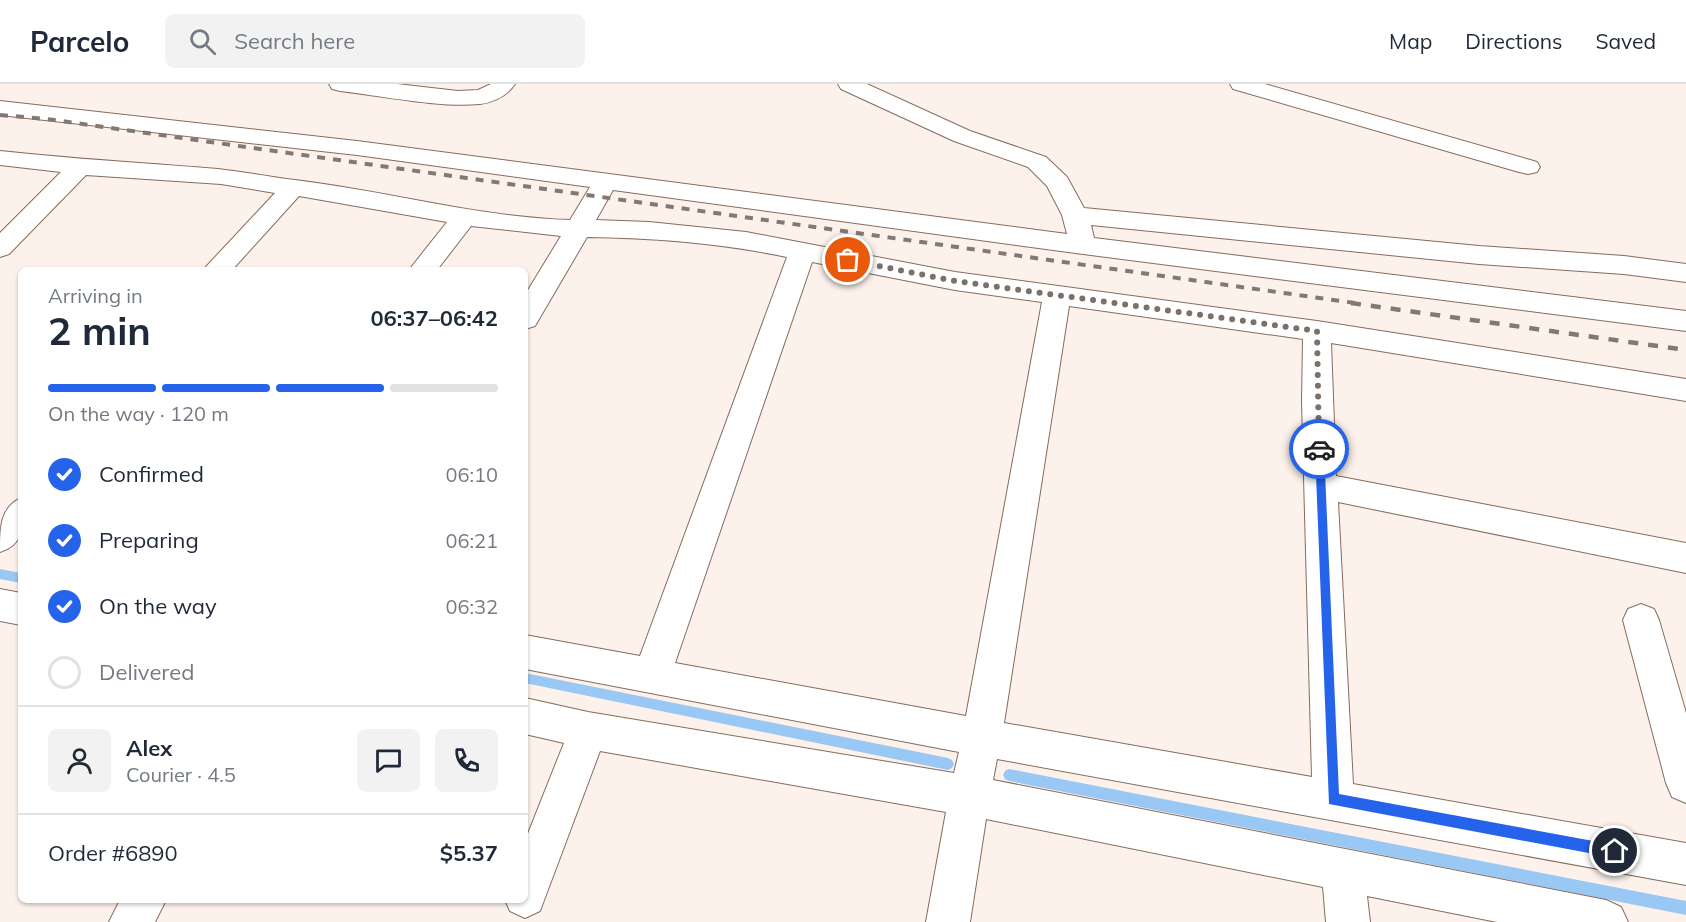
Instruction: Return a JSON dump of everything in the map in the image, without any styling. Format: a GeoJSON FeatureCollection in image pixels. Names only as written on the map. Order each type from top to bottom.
{"type":"FeatureCollection","features":[{"type":"Feature","properties":{"kind":"street"},"geometry":{"type":"LineString","coordinates":[[340,84],[458,98],[481,97],[497,91],[504,84]]}},
{"type":"Feature","properties":{"kind":"street"},"geometry":{"type":"LineString","coordinates":[[849,84],[962,136],[1037,162],[1058,182],[1075,215],[1083,245]]}},
{"type":"Feature","properties":{"kind":"street"},"geometry":{"type":"LineString","coordinates":[[1241,84],[1528,167]]}},
{"type":"Feature","properties":{"kind":"street"},"geometry":{"type":"LineString","coordinates":[[0,108],[357,148],[1083,245],[1686,321]]}},
{"type":"Feature","properties":{"kind":"street"},"geometry":{"type":"LineString","coordinates":[[0,158],[80,167],[221,177],[294,187],[464,217],[578,230],[690,233],[802,251],[893,270],[1057,296],[1317,331],[1686,390]]}},
{"type":"Feature","properties":{"kind":"street"},"geometry":{"type":"LineString","coordinates":[[0,248],[80,167]]}},
{"type":"Feature","properties":{"kind":"street"},"geometry":{"type":"LineString","coordinates":[[528,314],[606,181]]}},
{"type":"Feature","properties":{"kind":"street"},"geometry":{"type":"LineString","coordinates":[[221,267],[294,187]]}},
{"type":"Feature","properties":{"kind":"street"},"geometry":{"type":"LineString","coordinates":[[1075,215],[1479,255],[1624,265],[1686,273]]}},
{"type":"Feature","properties":{"kind":"street"},"geometry":{"type":"LineString","coordinates":[[425,267],[464,217]]}},
{"type":"Feature","properties":{"kind":"street"},"geometry":{"type":"LineString","coordinates":[[651,677],[802,251]]}},
{"type":"Feature","properties":{"kind":"street"},"geometry":{"type":"LineString","coordinates":[[948,922],[969,796],[982,738],[1057,296]]}},
{"type":"Feature","properties":{"kind":"street"},"geometry":{"type":"LineString","coordinates":[[1317,331],[1333,799]]}},
{"type":"Feature","properties":{"kind":"street"},"geometry":{"type":"LineString","coordinates":[[1321,486],[1686,558]]}},
{"type":"Feature","properties":{"kind":"street"},"geometry":{"type":"LineString","coordinates":[[0,538],[18,516]]}},
{"type":"Feature","properties":{"kind":"street"},"geometry":{"type":"LineString","coordinates":[[0,544],[18,548]]}},
{"type":"Feature","properties":{"kind":"street"},"geometry":{"type":"LineString","coordinates":[[0,605],[18,608]]}},
{"type":"Feature","properties":{"kind":"street"},"geometry":{"type":"LineString","coordinates":[[1641,620],[1686,783]]}},
{"type":"Feature","properties":{"kind":"street"},"geometry":{"type":"LineString","coordinates":[[528,653],[982,738],[1686,864]]}},
{"type":"Feature","properties":{"kind":"street"},"geometry":{"type":"LineString","coordinates":[[528,717],[588,730],[969,796],[1606,922]]}},
{"type":"Feature","properties":{"kind":"street"},"geometry":{"type":"LineString","coordinates":[[528,888],[588,730]]}},
{"type":"Feature","properties":{"kind":"street"},"geometry":{"type":"LineString","coordinates":[[1342,868],[1348,922]]}},
{"type":"Feature","properties":{"kind":"street"},"geometry":{"type":"LineString","coordinates":[[131,922],[142,903]]}},
{"type":"Feature","properties":{"kind":"street"},"geometry":{"type":"LineString","coordinates":[[515,922],[522,903]]}},
{"type":"Feature","properties":{"kind":"waterway"},"geometry":{"type":"LineString","coordinates":[[0,574],[18,577]]}},
{"type":"Feature","properties":{"kind":"waterway"},"geometry":{"type":"LineString","coordinates":[[528,679],[948,764]]}},
{"type":"Feature","properties":{"kind":"waterway"},"geometry":{"type":"LineString","coordinates":[[1009,775],[1686,908]]}},
{"type":"Feature","properties":{"kind":"railway"},"geometry":{"type":"LineString","coordinates":[[0,115],[47,119],[1362,304]]}},
{"type":"Feature","properties":{"kind":"railway"},"geometry":{"type":"LineString","coordinates":[[1351,303],[1686,350]]}},
{"type":"Feature","properties":{"kind":"way so far"},"geometry":{"type":"LineString","coordinates":[[848,260],[955,281],[1317,331],[1319,449]]}},
{"type":"Feature","properties":{"kind":"route"},"geometry":{"type":"LineString","coordinates":[[1319,449],[1333,799],[1615,851]]}}]}
